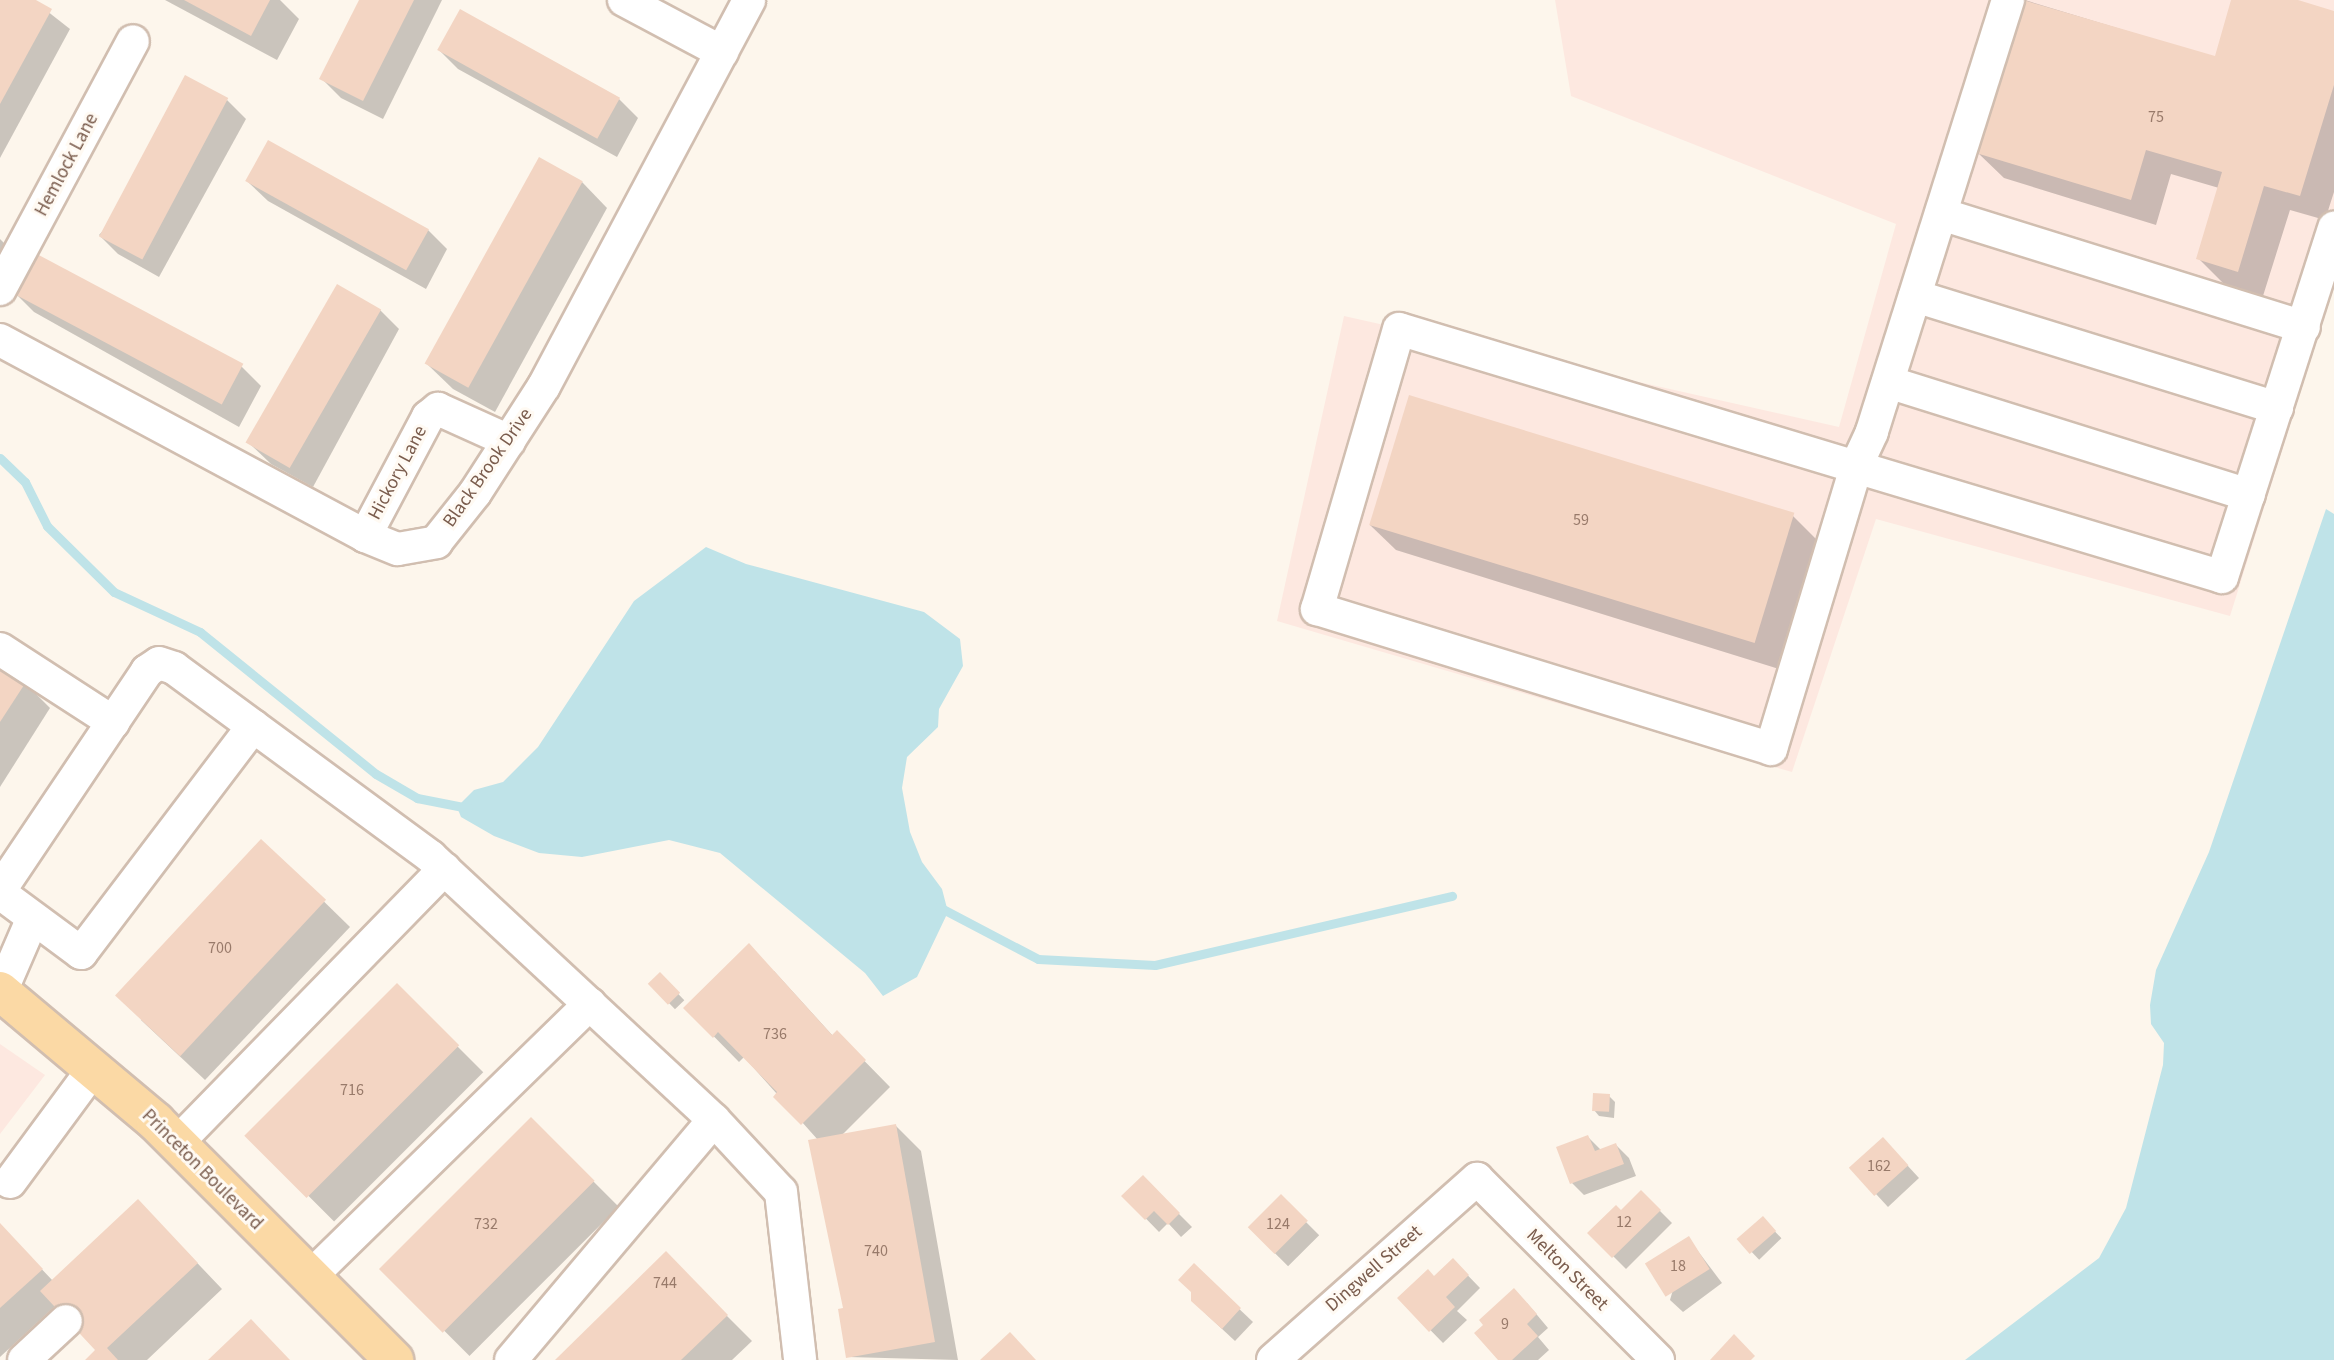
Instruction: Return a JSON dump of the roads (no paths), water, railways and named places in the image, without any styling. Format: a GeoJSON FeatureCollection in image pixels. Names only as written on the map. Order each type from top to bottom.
{"type":"FeatureCollection","features":[{"type":"Feature","properties":{"kind":"main road","name":"Princeton Boulevard"},"geometry":{"type":"LineString","coordinates":[[0,992],[94,1068],[177,1143],[394,1360]]}},
{"type":"Feature","properties":{"kind":"street"},"geometry":{"type":"LineString","coordinates":[[624,0],[722,52]]}},
{"type":"Feature","properties":{"kind":"street","name":"Black Brook Drive"},"geometry":{"type":"LineString","coordinates":[[0,340],[365,536],[398,549],[436,542],[509,441],[544,386],[749,0]]}},
{"type":"Feature","properties":{"kind":"street"},"geometry":{"type":"LineString","coordinates":[[2008,0],[1888,382],[1856,467],[1771,749],[1317,609],[1399,330],[1856,467],[2222,577],[2334,228]]}},
{"type":"Feature","properties":{"kind":"street","name":"Hemlock Lane"},"geometry":{"type":"LineString","coordinates":[[0,289],[133,41]]}},
{"type":"Feature","properties":{"kind":"street"},"geometry":{"type":"LineString","coordinates":[[1941,214],[2304,327]]}},
{"type":"Feature","properties":{"kind":"street"},"geometry":{"type":"LineString","coordinates":[[1915,296],[2277,408]]}},
{"type":"Feature","properties":{"kind":"street"},"geometry":{"type":"LineString","coordinates":[[1888,382],[2249,495]]}},
{"type":"Feature","properties":{"kind":"street","name":"Hickory Lane"},"geometry":{"type":"LineString","coordinates":[[365,536],[428,416],[438,409],[509,441]]}},
{"type":"Feature","properties":{"kind":"street"},"geometry":{"type":"LineString","coordinates":[[0,649],[113,722]]}},
{"type":"Feature","properties":{"kind":"street"},"geometry":{"type":"LineString","coordinates":[[253,726],[81,953],[32,920],[0,892],[148,671],[159,663],[174,668],[253,726],[444,869],[714,1120],[781,1192],[800,1360]]}},
{"type":"Feature","properties":{"kind":"street"},"geometry":{"type":"LineString","coordinates":[[177,1143],[444,869]]}},
{"type":"Feature","properties":{"kind":"street"},"geometry":{"type":"LineString","coordinates":[[0,992],[32,920]]}},
{"type":"Feature","properties":{"kind":"street"},"geometry":{"type":"LineString","coordinates":[[310,1277],[590,1004]]}},
{"type":"Feature","properties":{"kind":"street"},"geometry":{"type":"LineString","coordinates":[[10,1182],[94,1068]]}},
{"type":"Feature","properties":{"kind":"street"},"geometry":{"type":"LineString","coordinates":[[511,1360],[714,1120]]}},
{"type":"Feature","properties":{"kind":"street","name":"Dingwell Street"},"geometry":{"type":"LineString","coordinates":[[1273,1360],[1477,1179]]}},
{"type":"Feature","properties":{"kind":"street","name":"Melton Street"},"geometry":{"type":"LineString","coordinates":[[1477,1179],[1658,1360]]}},
{"type":"Feature","properties":{"kind":"street"},"geometry":{"type":"LineString","coordinates":[[24,1360],[66,1321]]}},
{"type":"Feature","properties":{"kind":"water"},"geometry":{"type":"Polygon","coordinates":[[[2326,509],[2334,514],[2334,1360],[1965,1360],[2099,1258],[2126,1208],[2163,1065],[2164,1043],[2151,1024],[2150,1005],[2156,970],[2209,852],[2326,509]]]}},
{"type":"Feature","properties":{"kind":"water"},"geometry":{"type":"Polygon","coordinates":[[[706,547],[746,564],[924,612],[960,639],[963,666],[939,709],[938,727],[907,757],[902,788],[910,832],[922,862],[942,889],[948,912],[917,977],[883,996],[865,973],[720,853],[669,840],[582,857],[539,853],[494,836],[461,817],[457,807],[474,790],[503,782],[538,747],[634,601],[706,547]]]}},
{"type":"Feature","properties":{"kind":"waterway"},"geometry":{"type":"LineString","coordinates":[[0,458],[25,482],[47,526],[114,592],[200,632],[376,774],[417,798],[468,808]]}},
{"type":"Feature","properties":{"kind":"waterway"},"geometry":{"type":"LineString","coordinates":[[939,907],[1038,959],[1155,965],[1452,896]]}}]}
